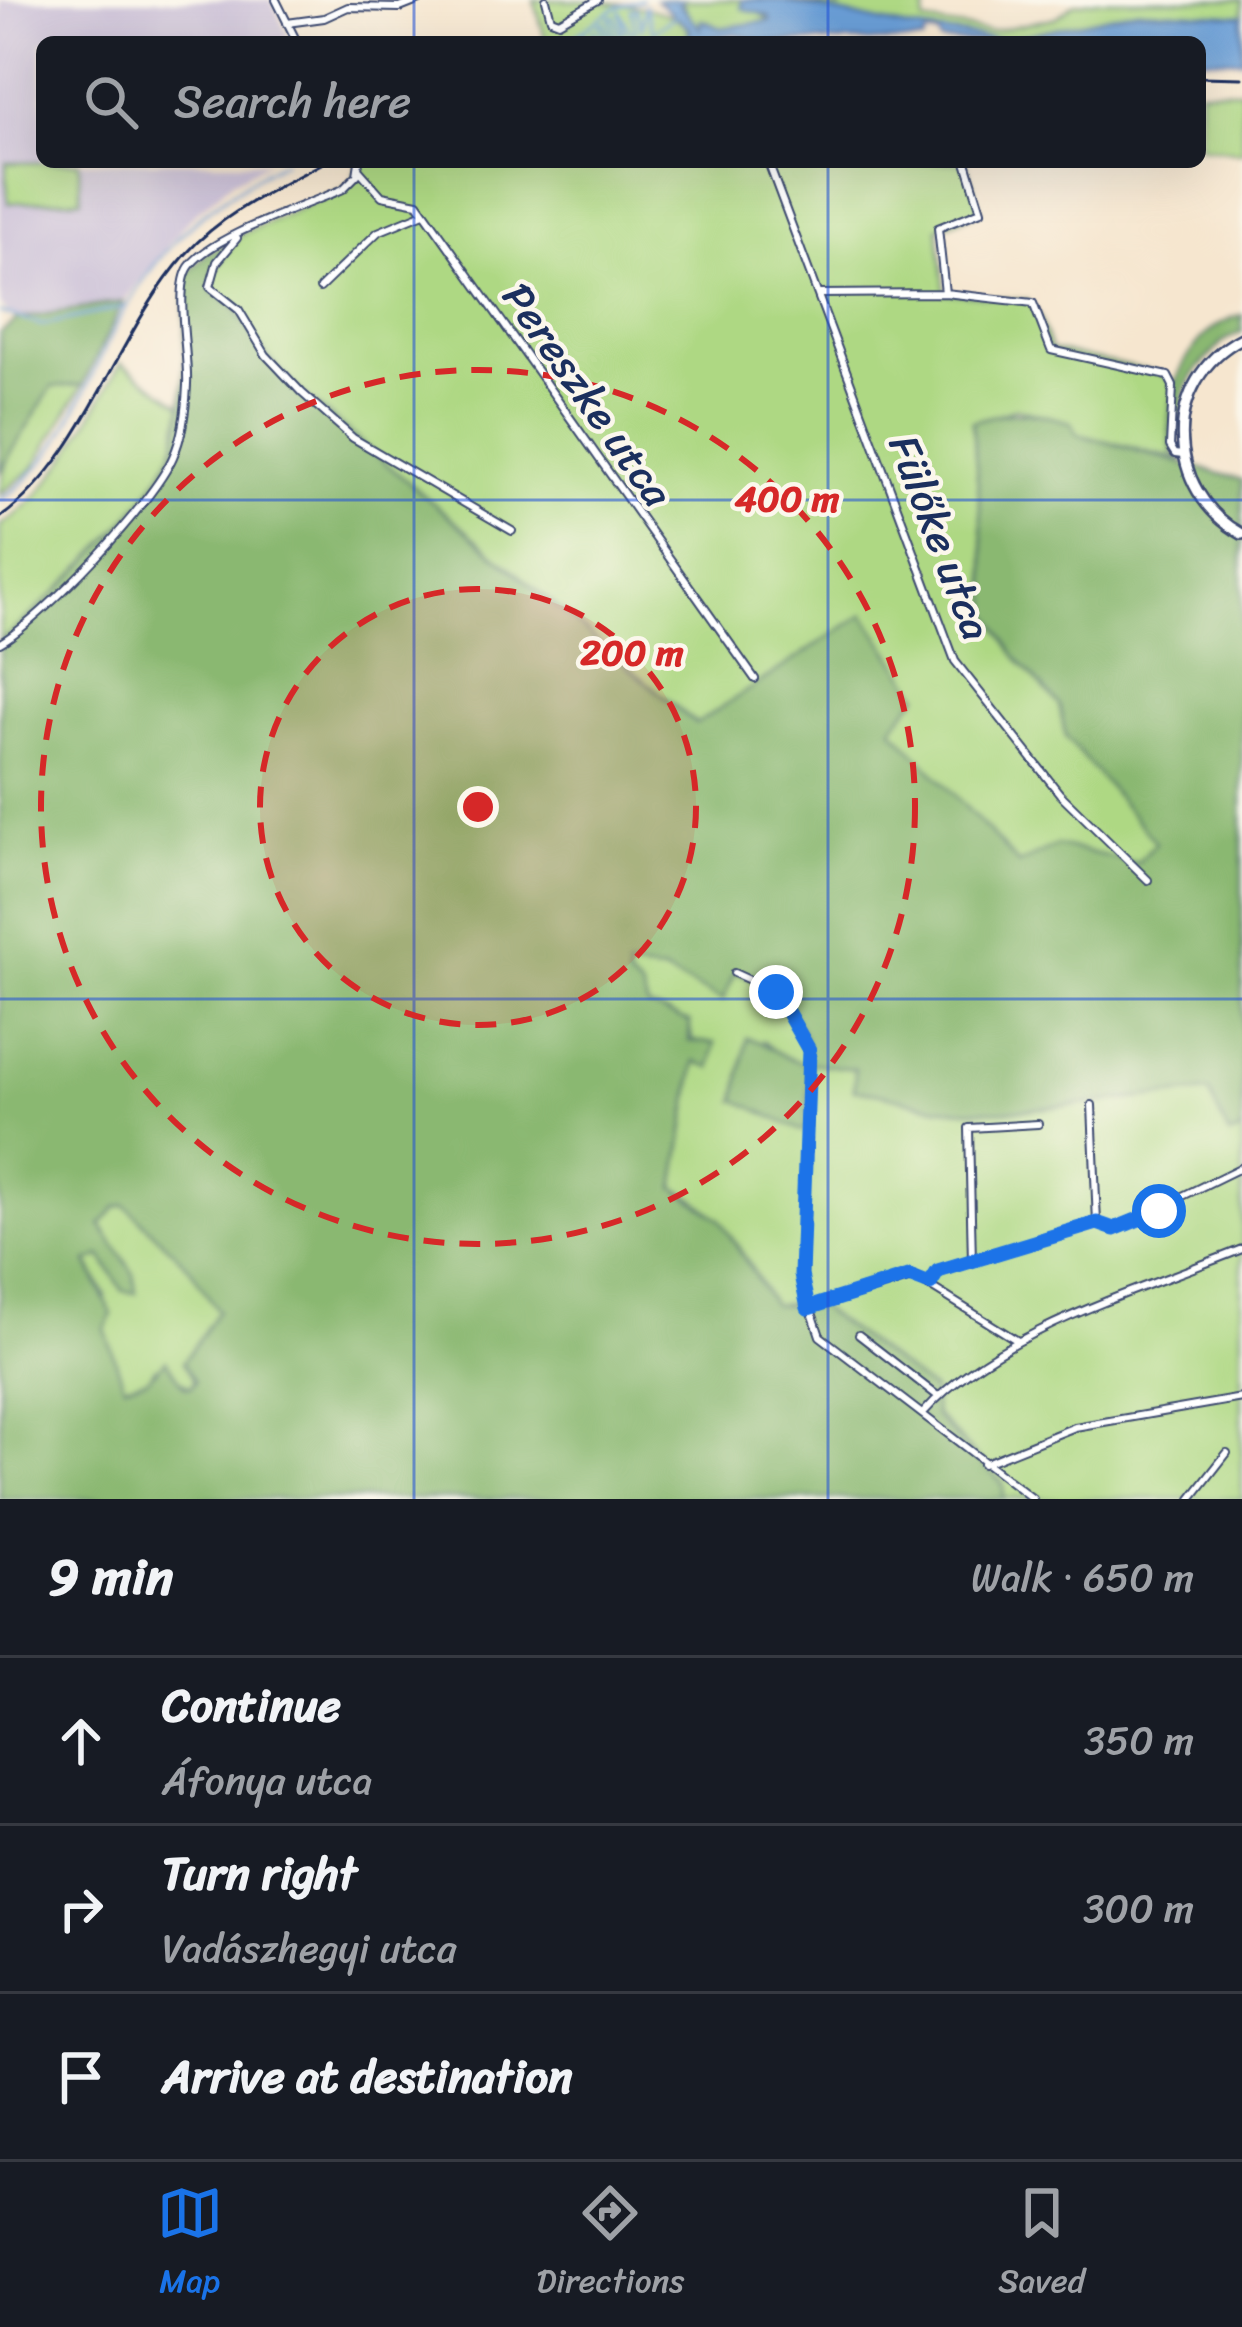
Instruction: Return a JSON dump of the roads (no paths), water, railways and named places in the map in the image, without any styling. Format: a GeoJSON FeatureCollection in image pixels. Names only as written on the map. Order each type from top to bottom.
{"type":"FeatureCollection","features":[{"type":"Feature","properties":{"kind":"main road"},"geometry":{"type":"LineString","coordinates":[[1242,338],[1219,354],[1193,384],[1183,418],[1183,455],[1204,503],[1242,534]]}},
{"type":"Feature","properties":{"kind":"street"},"geometry":{"type":"LineString","coordinates":[[276,0],[294,36]]}},
{"type":"Feature","properties":{"kind":"street"},"geometry":{"type":"LineString","coordinates":[[287,23],[324,18],[348,7],[400,8],[420,0]]}},
{"type":"Feature","properties":{"kind":"street"},"geometry":{"type":"LineString","coordinates":[[546,0],[551,19],[559,22],[598,0]]}},
{"type":"Feature","properties":{"kind":"street"},"geometry":{"type":"LineString","coordinates":[[0,644],[39,614],[164,475],[185,408],[184,277],[203,254],[343,189],[358,168]]}},
{"type":"Feature","properties":{"kind":"street","name":"Pereszke utca"},"geometry":{"type":"LineString","coordinates":[[362,168],[382,196],[410,198],[424,213],[755,679]]}},
{"type":"Feature","properties":{"kind":"street","name":"Fülőke utca"},"geometry":{"type":"LineString","coordinates":[[770,168],[955,661],[1060,794],[1148,880]]}},
{"type":"Feature","properties":{"kind":"street"},"geometry":{"type":"LineString","coordinates":[[945,293],[938,228],[981,211],[968,168]]}},
{"type":"Feature","properties":{"kind":"street"},"geometry":{"type":"LineString","coordinates":[[320,288],[378,232],[424,213]]}},
{"type":"Feature","properties":{"kind":"street"},"geometry":{"type":"LineString","coordinates":[[239,235],[217,262],[210,287],[239,310],[266,356],[302,394],[378,456],[512,531]]}},
{"type":"Feature","properties":{"kind":"street"},"geometry":{"type":"LineString","coordinates":[[819,294],[945,293],[1027,300],[1037,308],[1051,350],[1168,376],[1173,386],[1170,446],[1174,454],[1183,455]]}},
{"type":"Feature","properties":{"kind":"street"},"geometry":{"type":"LineString","coordinates":[[734,973],[776,992],[809,1050],[801,1275],[808,1308],[824,1342],[925,1412],[983,1463],[1034,1499]]}},
{"type":"Feature","properties":{"kind":"street"},"geometry":{"type":"LineString","coordinates":[[1092,1105],[1097,1223]]}},
{"type":"Feature","properties":{"kind":"street"},"geometry":{"type":"LineString","coordinates":[[972,1262],[969,1128],[1038,1124]]}},
{"type":"Feature","properties":{"kind":"street"},"geometry":{"type":"LineString","coordinates":[[930,1284],[938,1271],[1097,1223],[1114,1229],[1188,1198],[1241,1167]]}},
{"type":"Feature","properties":{"kind":"street"},"geometry":{"type":"LineString","coordinates":[[925,1412],[938,1397],[1018,1342],[1242,1249]]}},
{"type":"Feature","properties":{"kind":"street"},"geometry":{"type":"LineString","coordinates":[[808,1308],[909,1276],[930,1284],[1018,1342]]}},
{"type":"Feature","properties":{"kind":"street"},"geometry":{"type":"LineString","coordinates":[[859,1335],[938,1397]]}},
{"type":"Feature","properties":{"kind":"street"},"geometry":{"type":"LineString","coordinates":[[983,1463],[1075,1427],[1242,1398]]}},
{"type":"Feature","properties":{"kind":"street"},"geometry":{"type":"LineString","coordinates":[[1191,1499],[1227,1453]]}},
{"type":"Feature","properties":{"kind":"water"},"geometry":{"type":"Polygon","coordinates":[[[656,0],[682,0],[679,4],[700,28],[701,20],[721,28],[770,21],[769,16],[741,8],[742,0],[779,0],[908,28],[972,36],[688,36],[690,29],[656,0]]]}},
{"type":"Feature","properties":{"kind":"water"},"geometry":{"type":"Polygon","coordinates":[[[1137,10],[1242,16],[1242,60],[1206,58],[1206,36],[1022,36],[1137,10]]]}},
{"type":"Feature","properties":{"kind":"waterway"},"geometry":{"type":"LineString","coordinates":[[575,36],[617,7],[642,0]]}},
{"type":"Feature","properties":{"kind":"waterway"},"geometry":{"type":"LineString","coordinates":[[615,36],[610,17],[615,16],[620,32],[624,31],[620,11],[630,31],[636,30],[631,10],[636,9],[642,29],[645,5],[653,32],[678,14]]}},
{"type":"Feature","properties":{"kind":"waterway"},"geometry":{"type":"LineString","coordinates":[[603,36],[600,24],[605,22],[609,36]]}},
{"type":"Feature","properties":{"kind":"waterway"},"geometry":{"type":"LineString","coordinates":[[593,36],[594,29],[597,36]]}},
{"type":"Feature","properties":{"kind":"waterway"},"geometry":{"type":"LineString","coordinates":[[583,36],[585,36]]}},
{"type":"Feature","properties":{"kind":"waterway"},"geometry":{"type":"LineString","coordinates":[[0,500],[24,482],[61,436],[129,302],[160,258],[216,205],[273,168]]}},
{"type":"Feature","properties":{"kind":"waterway"},"geometry":{"type":"LineString","coordinates":[[0,312],[42,325],[125,307]]}},
{"type":"Feature","properties":{"kind":"tram line"},"geometry":{"type":"LineString","coordinates":[[1206,77],[1242,78]]}},
{"type":"Feature","properties":{"kind":"tram line"},"geometry":{"type":"LineString","coordinates":[[0,518],[57,461],[161,286],[186,254],[234,213],[314,168]]}}]}
